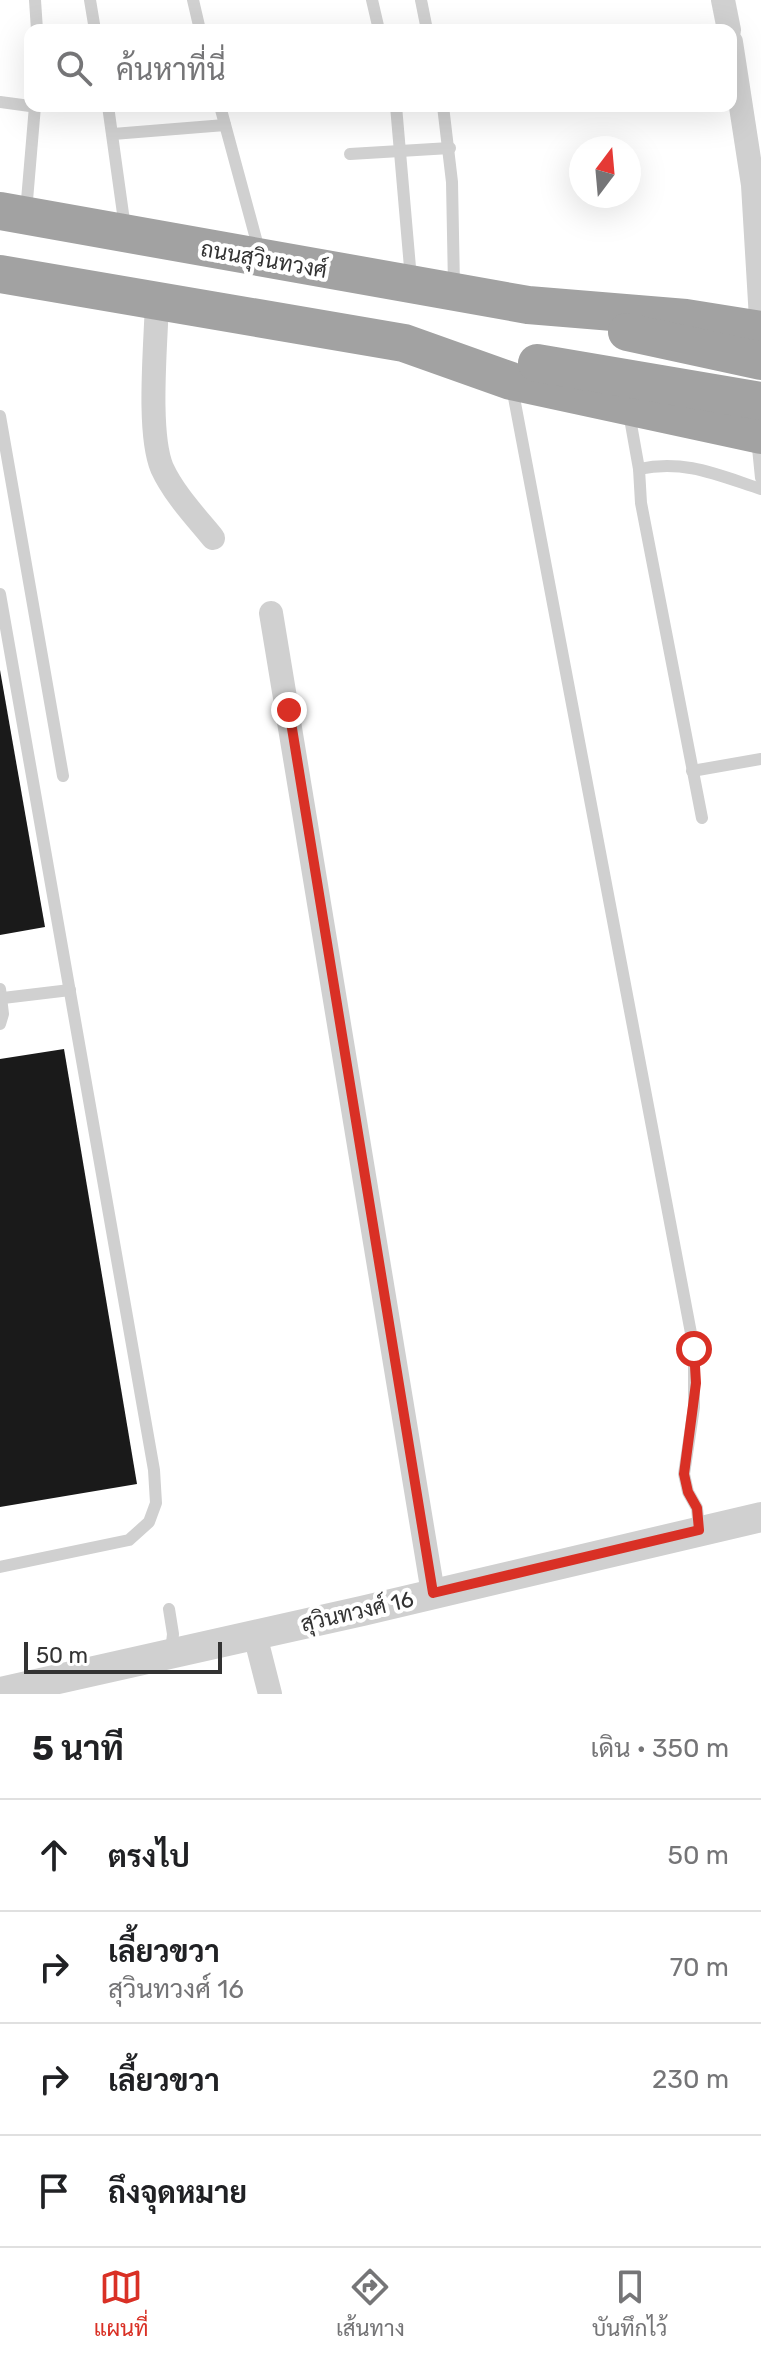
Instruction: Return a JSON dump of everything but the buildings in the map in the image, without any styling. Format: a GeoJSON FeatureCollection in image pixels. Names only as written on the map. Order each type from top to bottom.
{"type":"FeatureCollection","features":[{"type":"Feature","properties":{"kind":"highway","name":"ถนนสุวินทวงศ์"},"geometry":{"type":"LineString","coordinates":[[13,213],[528,305],[648,338],[755,349]]}},
{"type":"Feature","properties":{"kind":"highway"},"geometry":{"type":"LineString","coordinates":[[0,274],[404,343],[632,377],[754,417]]}},
{"type":"Feature","properties":{"kind":"highway"},"geometry":{"type":"LineString","coordinates":[[404,343],[511,381],[627,406],[754,417]]}},
{"type":"Feature","properties":{"kind":"street"},"geometry":{"type":"LineString","coordinates":[[723,0],[728,24]]}},
{"type":"Feature","properties":{"kind":"street"},"geometry":{"type":"LineString","coordinates":[[737,81],[753,185],[761,319]]}},
{"type":"Feature","properties":{"kind":"street"},"geometry":{"type":"LineString","coordinates":[[157,301],[157,448],[162,467],[176,493],[213,538]]}},
{"type":"Feature","properties":{"kind":"street"},"geometry":{"type":"LineString","coordinates":[[271,613],[433,1593]]}},
{"type":"Feature","properties":{"kind":"street","name":"สุวินทวงศ์ 16"},"geometry":{"type":"LineString","coordinates":[[13,1691],[761,1517]]}},
{"type":"Feature","properties":{"kind":"street"},"geometry":{"type":"LineString","coordinates":[[255,1635],[270,1694]]}},
{"type":"Feature","properties":{"kind":"lane"},"geometry":{"type":"LineString","coordinates":[[35,0],[37,24]]}},
{"type":"Feature","properties":{"kind":"lane"},"geometry":{"type":"LineString","coordinates":[[90,0],[94,24]]}},
{"type":"Feature","properties":{"kind":"lane"},"geometry":{"type":"LineString","coordinates":[[193,0],[199,24]]}},
{"type":"Feature","properties":{"kind":"lane"},"geometry":{"type":"LineString","coordinates":[[372,0],[378,24]]}},
{"type":"Feature","properties":{"kind":"lane"},"geometry":{"type":"LineString","coordinates":[[421,0],[426,24]]}},
{"type":"Feature","properties":{"kind":"lane"},"geometry":{"type":"LineString","coordinates":[[0,102],[24,105]]}},
{"type":"Feature","properties":{"kind":"lane"},"geometry":{"type":"LineString","coordinates":[[13,213],[32,112]]}},
{"type":"Feature","properties":{"kind":"lane"},"geometry":{"type":"LineString","coordinates":[[109,112],[126,235]]}},
{"type":"Feature","properties":{"kind":"lane"},"geometry":{"type":"LineString","coordinates":[[222,112],[261,258]]}},
{"type":"Feature","properties":{"kind":"lane"},"geometry":{"type":"LineString","coordinates":[[397,112],[411,286]]}},
{"type":"Feature","properties":{"kind":"lane"},"geometry":{"type":"LineString","coordinates":[[444,112],[450,148],[454,293]]}},
{"type":"Feature","properties":{"kind":"lane"},"geometry":{"type":"LineString","coordinates":[[113,134],[225,125]]}},
{"type":"Feature","properties":{"kind":"lane"},"geometry":{"type":"LineString","coordinates":[[350,154],[450,148]]}},
{"type":"Feature","properties":{"kind":"lane"},"geometry":{"type":"LineString","coordinates":[[511,381],[694,1349],[696,1383],[684,1474],[688,1492],[697,1508],[699,1530]]}},
{"type":"Feature","properties":{"kind":"lane"},"geometry":{"type":"LineString","coordinates":[[627,406],[639,469],[641,503],[702,818]]}},
{"type":"Feature","properties":{"kind":"lane"},"geometry":{"type":"LineString","coordinates":[[0,416],[63,776]]}},
{"type":"Feature","properties":{"kind":"lane"},"geometry":{"type":"LineString","coordinates":[[754,417],[761,478]]}},
{"type":"Feature","properties":{"kind":"lane"},"geometry":{"type":"LineString","coordinates":[[639,469],[662,464],[682,465],[761,489]]}},
{"type":"Feature","properties":{"kind":"lane"},"geometry":{"type":"LineString","coordinates":[[0,594],[154,1470],[156,1503],[149,1522],[129,1540],[0,1567]]}},
{"type":"Feature","properties":{"kind":"lane"},"geometry":{"type":"LineString","coordinates":[[692,771],[761,759]]}},
{"type":"Feature","properties":{"kind":"lane"},"geometry":{"type":"LineString","coordinates":[[0,1024],[2,994],[70,990]]}},
{"type":"Feature","properties":{"kind":"lane"},"geometry":{"type":"LineString","coordinates":[[169,1609],[173,1634],[170,1654]]}},
{"type":"Feature","properties":{"kind":"route"},"geometry":{"type":"LineString","coordinates":[[289,710],[433,1593],[699,1530],[697,1508],[688,1492],[684,1474],[696,1383],[694,1349]]}}]}
